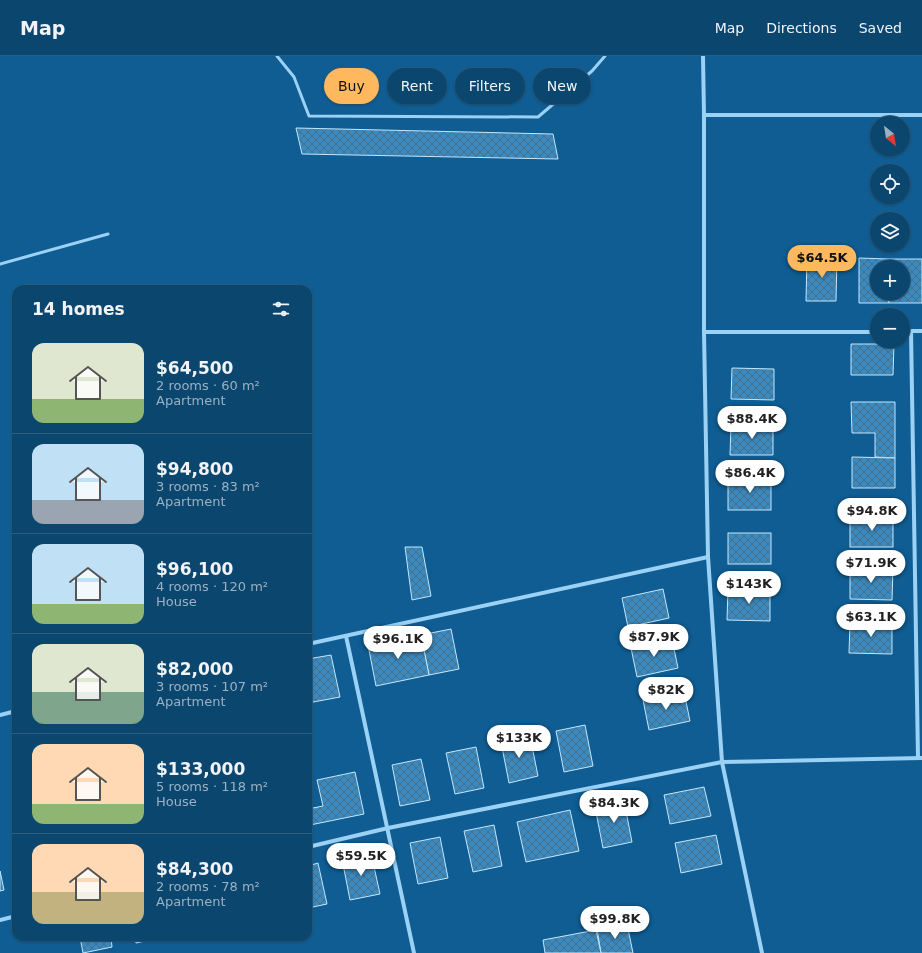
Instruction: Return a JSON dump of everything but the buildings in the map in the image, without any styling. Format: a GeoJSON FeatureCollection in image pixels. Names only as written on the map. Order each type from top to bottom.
{"type":"FeatureCollection","features":[{"type":"Feature","properties":{"kind":"street"},"geometry":{"type":"LineString","coordinates":[[703,56],[704,332],[708,557],[722,762],[762,953]]}},
{"type":"Feature","properties":{"kind":"street"},"geometry":{"type":"LineString","coordinates":[[704,116],[922,115]]}},
{"type":"Feature","properties":{"kind":"street"},"geometry":{"type":"LineString","coordinates":[[312,846],[388,828],[722,762],[920,758],[911,331],[922,331]]}},
{"type":"Feature","properties":{"kind":"street"},"geometry":{"type":"LineString","coordinates":[[704,332],[870,332]]}},
{"type":"Feature","properties":{"kind":"street"},"geometry":{"type":"LineString","coordinates":[[312,643],[708,557]]}},
{"type":"Feature","properties":{"kind":"street"},"geometry":{"type":"LineString","coordinates":[[346,636],[414,953]]}},
{"type":"Feature","properties":{"kind":"street"},"geometry":{"type":"LineString","coordinates":[[0,715],[12,712]]}},
{"type":"Feature","properties":{"kind":"street"},"geometry":{"type":"LineString","coordinates":[[0,920],[12,917]]}},
{"type":"Feature","properties":{"kind":"lane"},"geometry":{"type":"LineString","coordinates":[[277,56],[294,77],[309,116],[538,117],[592,71],[605,56]]}},
{"type":"Feature","properties":{"kind":"lane"},"geometry":{"type":"LineString","coordinates":[[0,264],[108,234]]}}]}
